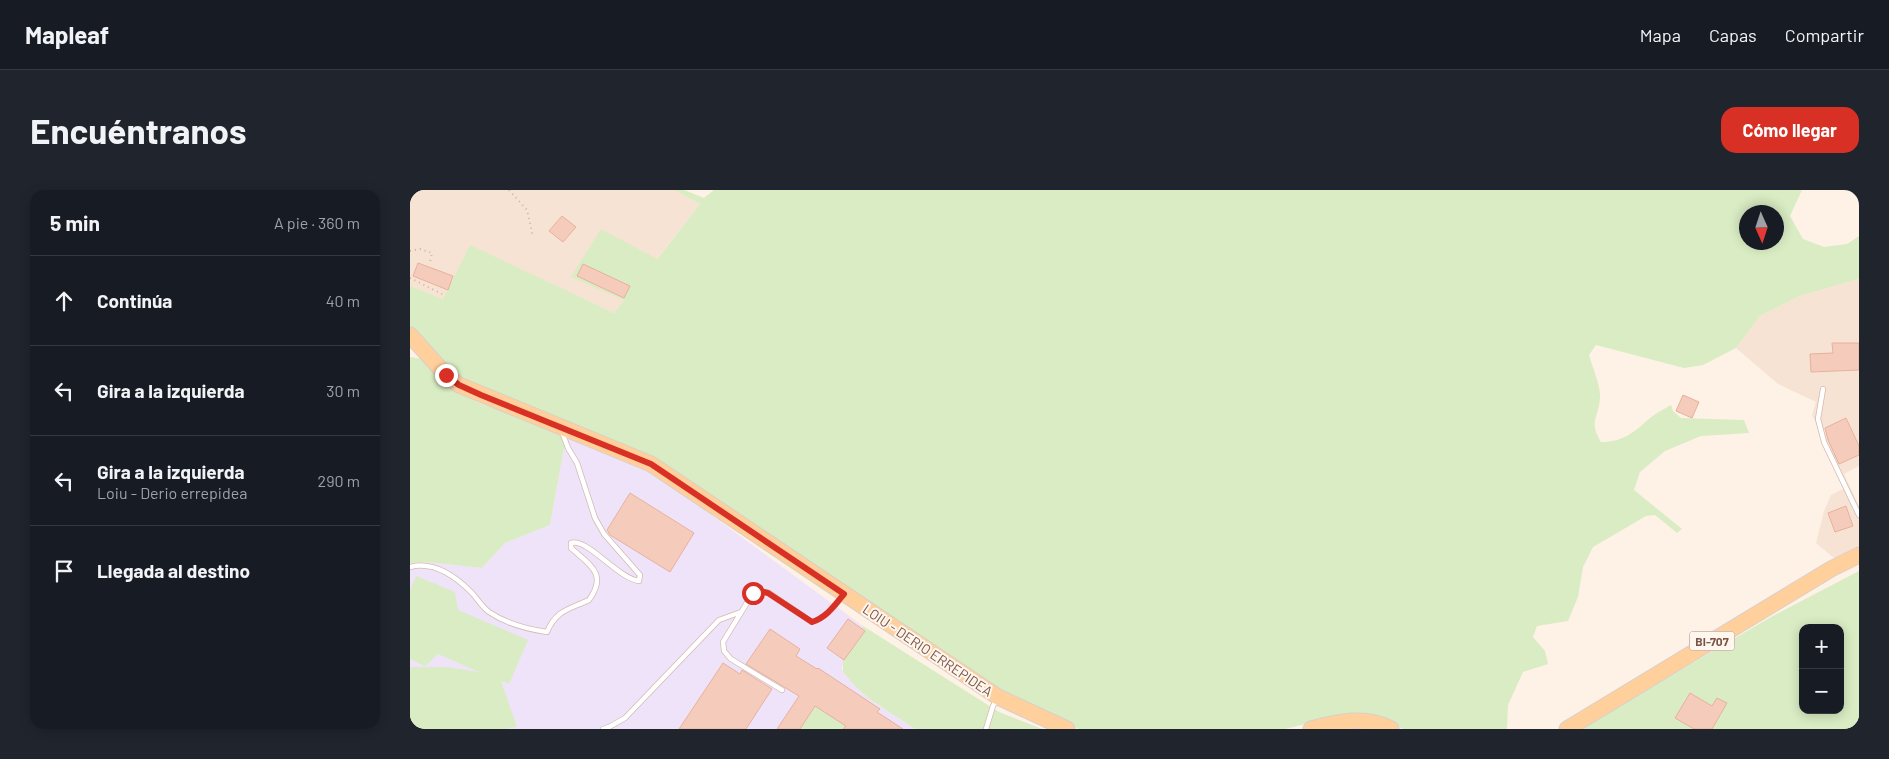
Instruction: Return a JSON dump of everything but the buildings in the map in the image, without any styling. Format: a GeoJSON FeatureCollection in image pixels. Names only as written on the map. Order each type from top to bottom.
{"type":"FeatureCollection","features":[{"type":"Feature","properties":{"kind":"main road","name":"LOIU - DERIO ERREPIDEA"},"geometry":{"type":"LineString","coordinates":[[410,335],[446,375],[459,385],[651,464],[998,697],[1067,729]]}},
{"type":"Feature","properties":{"kind":"main road","name":"BI-707"},"geometry":{"type":"LineString","coordinates":[[1567,729],[1816,578],[1859,555]]}},
{"type":"Feature","properties":{"kind":"main road"},"geometry":{"type":"LineString","coordinates":[[1311,729],[1340,722],[1361,720],[1371,721],[1391,729]]}},
{"type":"Feature","properties":{"kind":"lane"},"geometry":{"type":"LineString","coordinates":[[1823,389],[1818,418],[1824,442],[1859,515]]}},
{"type":"Feature","properties":{"kind":"lane"},"geometry":{"type":"LineString","coordinates":[[410,566],[421,564],[437,569],[455,578],[487,611],[526,629],[547,632],[551,622],[571,606],[589,600],[598,585],[598,576],[593,567],[571,548],[571,543],[576,542],[586,545],[631,580],[639,581],[640,575],[604,534],[595,518],[577,463],[568,448],[560,428]]}},
{"type":"Feature","properties":{"kind":"lane"},"geometry":{"type":"LineString","coordinates":[[782,690],[731,659],[724,651],[723,642],[753,593],[760,591],[768,593],[812,622],[821,619],[844,594]]}},
{"type":"Feature","properties":{"kind":"lane"},"geometry":{"type":"LineString","coordinates":[[603,729],[625,718],[719,620],[741,612]]}},
{"type":"Feature","properties":{"kind":"lane"},"geometry":{"type":"LineString","coordinates":[[986,729],[993,706],[998,697]]}},
{"type":"Feature","properties":{"kind":"path"},"geometry":{"type":"LineString","coordinates":[[510,190],[527,210],[533,237]]}},
{"type":"Feature","properties":{"kind":"path"},"geometry":{"type":"LineString","coordinates":[[410,251],[420,249],[432,253],[430,262]]}},
{"type":"Feature","properties":{"kind":"path"},"geometry":{"type":"LineString","coordinates":[[410,278],[442,294]]}},
{"type":"Feature","properties":{"kind":"shaded area"},"geometry":{"type":"Polygon","coordinates":[[[413,190],[674,190],[700,204],[614,313],[470,246],[443,299],[410,286],[410,193],[413,190]]]}},
{"type":"Feature","properties":{"kind":"shaded area"},"geometry":{"type":"Polygon","coordinates":[[[1859,279],[1859,466],[1844,474],[1859,506],[1859,548],[1835,559],[1816,543],[1824,511],[1831,495],[1845,488],[1812,415],[1816,402],[1778,384],[1736,348],[1760,316],[1800,296],[1859,279]]]}},
{"type":"Feature","properties":{"kind":"shaded area"},"geometry":{"type":"Polygon","coordinates":[[[566,437],[598,451],[646,467],[863,626],[848,649],[842,667],[843,672],[868,698],[915,729],[505,729],[517,726],[512,715],[448,667],[410,667],[410,563],[427,562],[482,568],[505,543],[550,525],[566,437]]]}},
{"type":"Feature","properties":{"kind":"green space"},"geometry":{"type":"Polygon","coordinates":[[[674,190],[684,190],[704,198],[714,190],[1802,190],[1790,216],[1803,239],[1824,247],[1847,244],[1859,236],[1859,279],[1800,296],[1760,316],[1736,348],[1703,365],[1684,368],[1596,345],[1589,355],[1600,393],[1595,429],[1601,442],[1609,442],[1628,435],[1652,416],[1671,405],[1673,411],[1681,418],[1744,420],[1749,433],[1701,436],[1665,451],[1640,472],[1634,490],[1682,529],[1677,533],[1655,515],[1646,516],[1593,547],[1583,567],[1578,597],[1568,621],[1537,626],[1533,637],[1545,651],[1548,664],[1523,672],[1508,705],[1507,729],[1403,729],[1380,718],[1342,715],[1285,729],[1079,729],[996,690],[717,502],[459,378],[410,328],[410,286],[443,299],[470,245],[614,313],[624,300],[571,277],[601,229],[657,259],[700,204],[674,190]]]}},
{"type":"Feature","properties":{"kind":"green space"},"geometry":{"type":"Polygon","coordinates":[[[410,357],[422,359],[435,375],[477,402],[527,418],[566,437],[550,525],[505,543],[482,568],[427,562],[410,563],[410,357]]]}},
{"type":"Feature","properties":{"kind":"green space"},"geometry":{"type":"Polygon","coordinates":[[[1859,571],[1859,729],[1580,729],[1771,617],[1859,571]]]}},
{"type":"Feature","properties":{"kind":"green space"},"geometry":{"type":"Polygon","coordinates":[[[416,576],[455,592],[458,610],[528,640],[509,684],[501,681],[517,727],[505,729],[410,729],[410,667],[448,667],[479,672],[438,654],[425,666],[410,659],[410,590],[416,576]]]}},
{"type":"Feature","properties":{"kind":"green space"},"geometry":{"type":"Polygon","coordinates":[[[863,626],[999,712],[1042,729],[915,729],[868,698],[843,672],[843,660],[863,626]]]}},
{"type":"Feature","properties":{"kind":"green space"},"geometry":{"type":"Polygon","coordinates":[[[815,706],[846,726],[843,729],[800,729],[815,706]]]}},
{"type":"Feature","properties":{"kind":"route"},"geometry":{"type":"LineString","coordinates":[[446,375],[459,385],[481,395],[651,464],[844,594],[821,619],[812,622],[768,593],[760,591],[753,593]]}}]}
